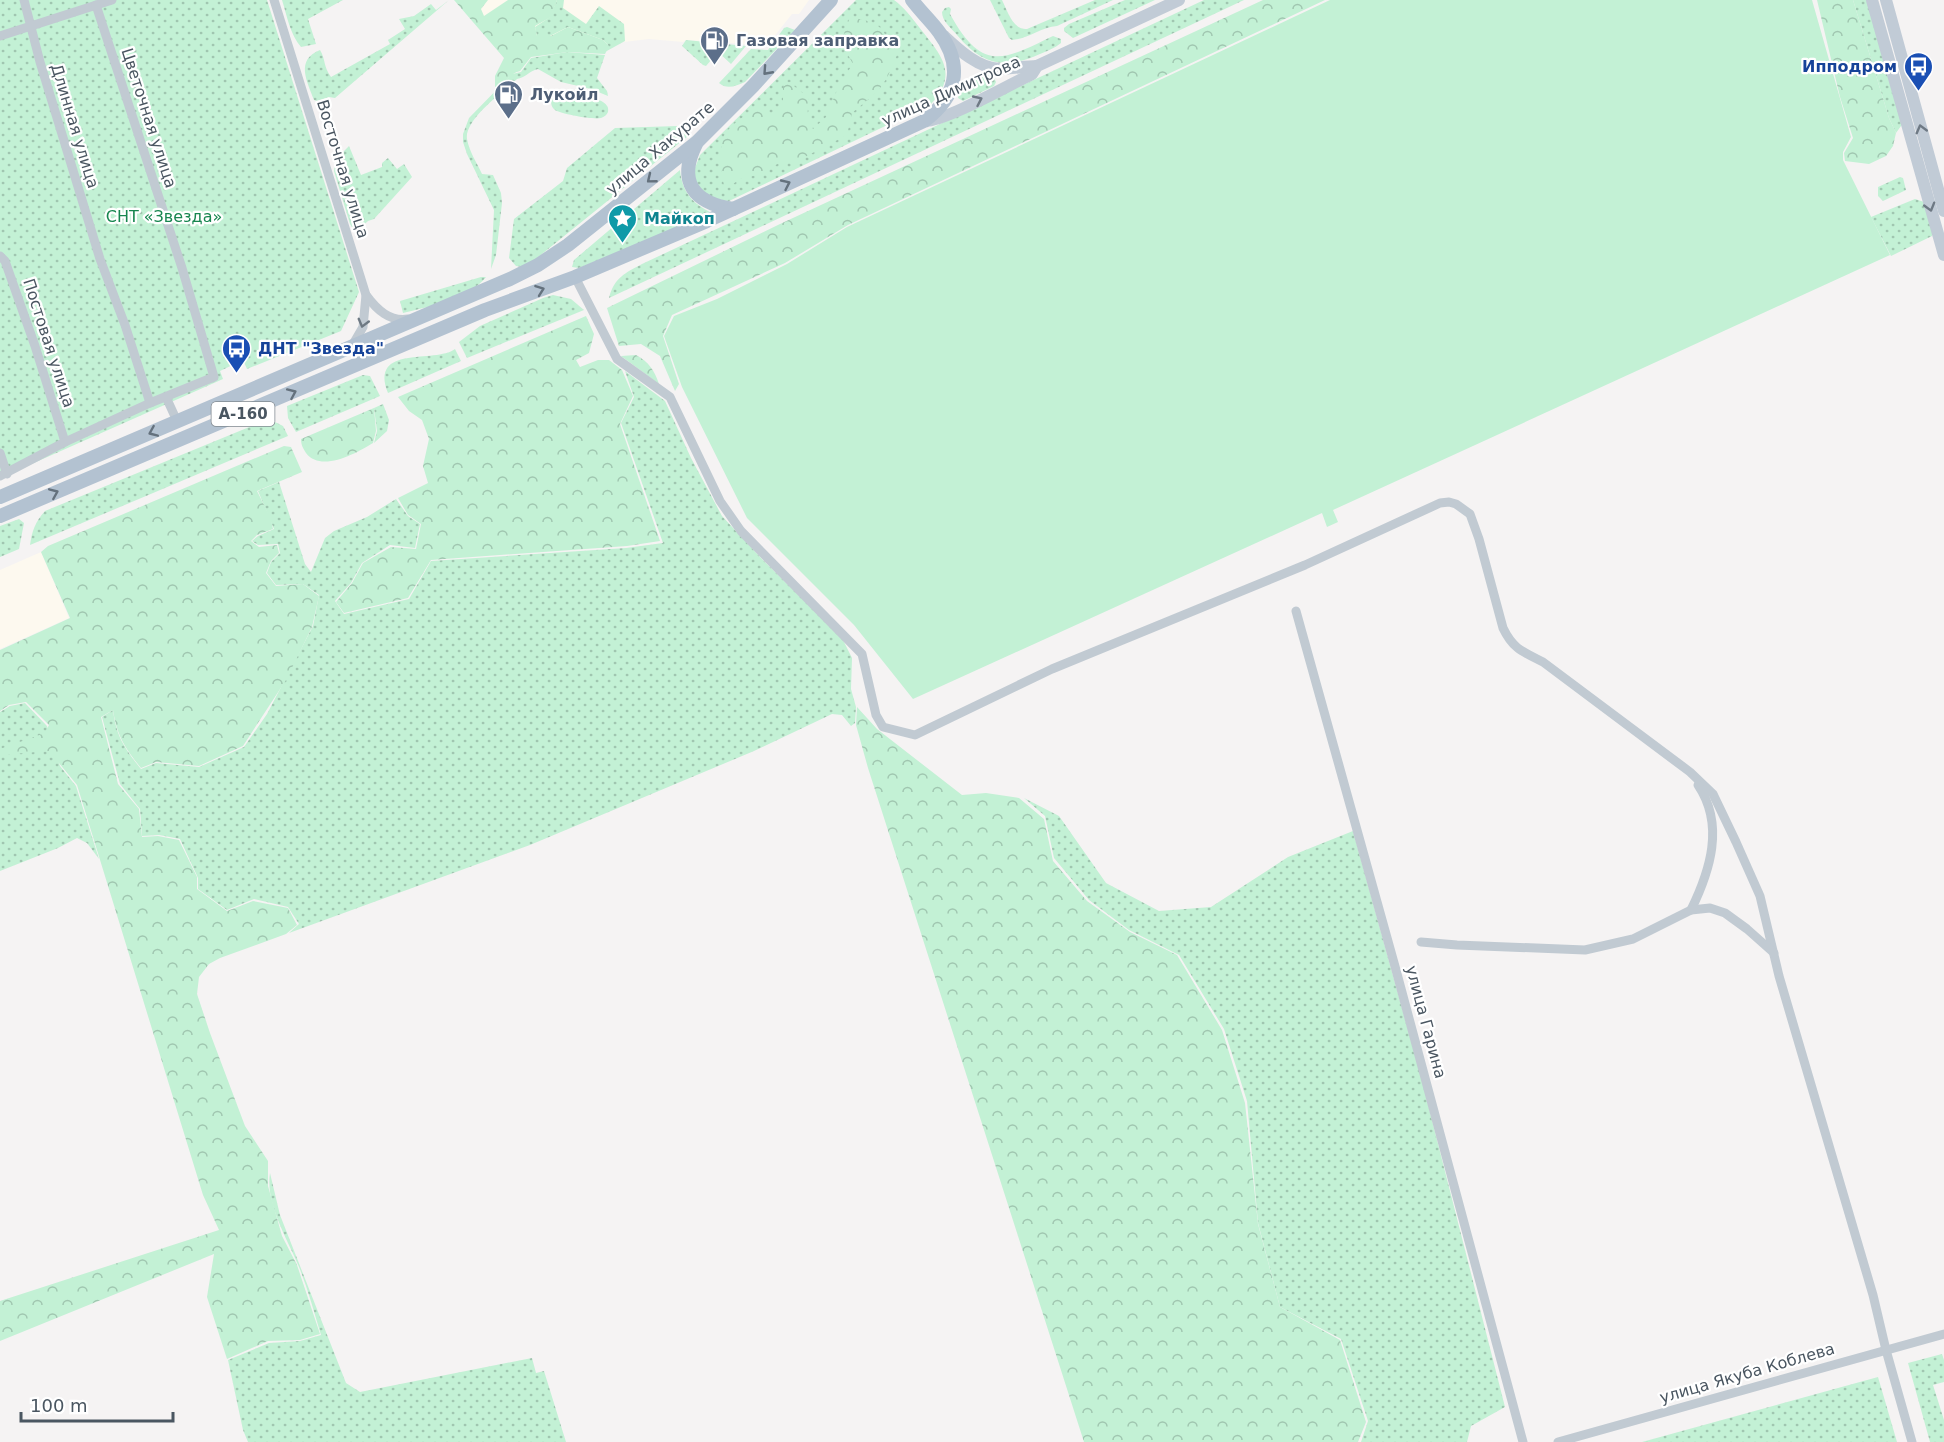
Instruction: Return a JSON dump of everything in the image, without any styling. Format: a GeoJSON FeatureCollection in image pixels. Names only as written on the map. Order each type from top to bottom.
{"type":"FeatureCollection","features":[{"type":"Feature","properties":{"kind":"main road","name":"улица Хакурате"},"geometry":{"type":"LineString","coordinates":[[351,347],[538,265],[568,246],[697,142],[753,86],[831,0]]}},
{"type":"Feature","properties":{"kind":"main road"},"geometry":{"type":"LineString","coordinates":[[809,23],[831,12],[843,0]]}},
{"type":"Feature","properties":{"kind":"main road"},"geometry":{"type":"LineString","coordinates":[[912,0],[941,34],[970,58],[998,69],[1037,66]]}},
{"type":"Feature","properties":{"kind":"main road","name":"улица Димитрова"},"geometry":{"type":"LineString","coordinates":[[0,516],[485,310],[575,277],[733,209],[924,121],[933,121],[987,96],[1032,74],[1037,66],[1179,0]]}},
{"type":"Feature","properties":{"kind":"main road"},"geometry":{"type":"LineString","coordinates":[[1872,0],[1944,255]]}},
{"type":"Feature","properties":{"kind":"main road"},"geometry":{"type":"LineString","coordinates":[[1886,0],[1944,211]]}},
{"type":"Feature","properties":{"kind":"main road"},"geometry":{"type":"LineString","coordinates":[[924,121],[938,111],[951,93],[954,84],[955,73],[952,61],[941,34]]}},
{"type":"Feature","properties":{"kind":"main road"},"geometry":{"type":"LineString","coordinates":[[697,142],[690,156],[688,168],[688,179],[693,190],[707,202],[733,209]]}},
{"type":"Feature","properties":{"kind":"main road","name":"А-160"},"geometry":{"type":"LineString","coordinates":[[0,497],[351,347]]}},
{"type":"Feature","properties":{"kind":"street","name":"Длинная улица"},"geometry":{"type":"LineString","coordinates":[[24,0],[30,27],[100,259],[129,336],[150,403]]}},
{"type":"Feature","properties":{"kind":"street"},"geometry":{"type":"LineString","coordinates":[[76,0],[79,11]]}},
{"type":"Feature","properties":{"kind":"street"},"geometry":{"type":"LineString","coordinates":[[0,36],[112,0]]}},
{"type":"Feature","properties":{"kind":"street","name":"Восточная улица"},"geometry":{"type":"LineString","coordinates":[[274,0],[366,295],[363,327],[351,347]]}},
{"type":"Feature","properties":{"kind":"street","name":"Цветочная улица"},"geometry":{"type":"LineString","coordinates":[[96,5],[195,309],[214,377],[166,397]]}},
{"type":"Feature","properties":{"kind":"street","name":"Постовая улица"},"geometry":{"type":"LineString","coordinates":[[0,256],[7,268],[35,345],[65,442]]}},
{"type":"Feature","properties":{"kind":"street"},"geometry":{"type":"LineString","coordinates":[[575,277],[617,359],[670,397],[720,501],[741,531],[862,654],[876,715],[883,727],[915,735],[1052,669],[1305,565],[1440,503],[1449,502],[1470,514],[1503,628],[1509,641],[1520,651],[1543,662],[1689,771],[1713,794],[1736,842],[1760,896],[1774,953],[1873,1295],[1912,1442]]}},
{"type":"Feature","properties":{"kind":"street"},"geometry":{"type":"LineString","coordinates":[[366,295],[382,312],[400,320],[442,308]]}},
{"type":"Feature","properties":{"kind":"street"},"geometry":{"type":"LineString","coordinates":[[0,453],[3,475],[65,442],[166,397],[177,421]]}},
{"type":"Feature","properties":{"kind":"street","name":"улица Гарина"},"geometry":{"type":"LineString","coordinates":[[1296,611],[1399,981],[1523,1442]]}},
{"type":"Feature","properties":{"kind":"street"},"geometry":{"type":"LineString","coordinates":[[1689,771],[1708,804],[1714,829],[1711,857],[1703,886],[1691,910]]}},
{"type":"Feature","properties":{"kind":"street"},"geometry":{"type":"LineString","coordinates":[[1421,942],[1585,950],[1633,939],[1691,910],[1710,908],[1725,913],[1774,953]]}},
{"type":"Feature","properties":{"kind":"street","name":"улица Якуба Коблева"},"geometry":{"type":"LineString","coordinates":[[1558,1442],[1944,1334]]}},
{"type":"Feature","properties":{"kind":"shaded area"},"geometry":{"type":"Polygon","coordinates":[[[464,0],[809,0],[799,14],[792,14],[768,44],[749,44],[746,48],[743,44],[649,39],[505,56],[464,0]]]}},
{"type":"Feature","properties":{"kind":"shaded area"},"geometry":{"type":"Polygon","coordinates":[[[41,552],[69,618],[0,649],[0,570],[41,552]]]}},
{"type":"Feature","properties":{"kind":"green space","name":"СНТ «Звезда»"},"geometry":{"type":"Polygon","coordinates":[[[0,0],[267,0],[359,292],[341,331],[247,369],[243,360],[220,371],[223,379],[0,478],[0,0]]]}},
{"type":"Feature","properties":{"kind":"green space"},"geometry":{"type":"Polygon","coordinates":[[[282,0],[343,0],[308,19],[316,44],[301,47],[291,31],[282,0]]]}},
{"type":"Feature","properties":{"kind":"green space"},"geometry":{"type":"Polygon","coordinates":[[[449,0],[335,98],[314,100],[305,72],[305,65],[312,54],[320,50],[331,77],[390,44],[388,40],[405,29],[399,19],[414,16],[431,4],[436,10],[449,0]]]}},
{"type":"Feature","properties":{"kind":"green space"},"geometry":{"type":"Polygon","coordinates":[[[454,0],[488,0],[481,9],[484,16],[508,0],[557,0],[551,17],[535,26],[537,36],[551,36],[568,27],[603,40],[609,46],[605,54],[568,52],[531,57],[520,71],[495,87],[495,76],[504,58],[454,0]]]}},
{"type":"Feature","properties":{"kind":"green space"},"geometry":{"type":"Polygon","coordinates":[[[557,0],[564,0],[563,8],[586,24],[599,6],[624,24],[625,41],[605,52],[608,45],[603,40],[568,27],[550,36],[537,36],[535,27],[550,17],[557,0]]]}},
{"type":"Feature","properties":{"kind":"green space"},"geometry":{"type":"Polygon","coordinates":[[[856,0],[894,0],[908,13],[934,46],[944,64],[944,83],[940,93],[931,104],[729,201],[718,200],[700,191],[693,173],[700,155],[856,0]]]}},
{"type":"Feature","properties":{"kind":"green space"},"geometry":{"type":"Polygon","coordinates":[[[990,0],[1002,0],[1018,27],[1027,29],[1095,0],[1113,0],[1057,26],[1012,40],[990,0]]]}},
{"type":"Feature","properties":{"kind":"green space"},"geometry":{"type":"Polygon","coordinates":[[[1125,0],[1155,0],[1073,38],[1064,31],[1069,24],[1125,0]]]}},
{"type":"Feature","properties":{"kind":"green space"},"geometry":{"type":"Polygon","coordinates":[[[1204,0],[1244,0],[609,298],[617,281],[625,273],[642,264],[1204,0]]]}},
{"type":"Feature","properties":{"kind":"green space"},"geometry":{"type":"Polygon","coordinates":[[[1263,0],[1325,0],[848,225],[785,263],[672,315],[663,336],[679,384],[675,391],[660,356],[641,344],[619,346],[607,308],[780,224],[1263,0]]]}},
{"type":"Feature","properties":{"kind":"green space"},"geometry":{"type":"Polygon","coordinates":[[[1330,0],[1812,0],[1851,137],[1843,152],[1843,160],[1890,255],[1333,510],[1338,522],[1327,527],[1322,513],[913,699],[854,625],[747,518],[682,387],[664,336],[674,316],[717,299],[787,264],[847,227],[1330,0]]]}},
{"type":"Feature","properties":{"kind":"green space"},"geometry":{"type":"Polygon","coordinates":[[[1817,0],[1853,0],[1889,118],[1896,133],[1893,146],[1886,156],[1869,164],[1845,161],[1844,153],[1853,138],[1840,97],[1817,0]]]}},
{"type":"Feature","properties":{"kind":"green space"},"geometry":{"type":"Polygon","coordinates":[[[1853,0],[1872,0],[1906,119],[1896,133],[1889,118],[1853,0]]]}},
{"type":"Feature","properties":{"kind":"green space"},"geometry":{"type":"Polygon","coordinates":[[[949,7],[950,14],[962,33],[983,53],[994,56],[1006,55],[1053,36],[1061,39],[1061,43],[1027,59],[1005,63],[994,62],[975,53],[947,24],[942,12],[949,7]]]}},
{"type":"Feature","properties":{"kind":"green space"},"geometry":{"type":"Polygon","coordinates":[[[850,17],[880,27],[897,55],[887,78],[877,92],[852,113],[847,135],[797,161],[783,161],[757,175],[740,179],[726,189],[722,178],[721,162],[725,134],[736,123],[758,108],[771,116],[783,106],[783,87],[789,82],[809,98],[807,118],[813,129],[826,117],[840,83],[853,64],[841,42],[850,17]]]}},
{"type":"Feature","properties":{"kind":"green space"},"geometry":{"type":"Polygon","coordinates":[[[787,27],[795,30],[745,82],[728,87],[719,83],[751,49],[768,50],[787,27]]]}},
{"type":"Feature","properties":{"kind":"green space"},"geometry":{"type":"Polygon","coordinates":[[[686,40],[746,46],[731,64],[718,52],[706,66],[682,46],[686,40]]]}},
{"type":"Feature","properties":{"kind":"green space"},"geometry":{"type":"Polygon","coordinates":[[[567,52],[605,55],[597,78],[608,96],[591,89],[561,82],[538,69],[517,79],[495,98],[478,115],[468,131],[469,148],[482,174],[493,175],[501,193],[502,203],[496,255],[491,269],[494,210],[467,154],[463,134],[469,118],[512,74],[521,72],[531,58],[567,52]]]}},
{"type":"Feature","properties":{"kind":"green space"},"geometry":{"type":"Polygon","coordinates":[[[981,73],[993,76],[996,82],[994,86],[963,101],[958,98],[961,82],[981,73]]]}},
{"type":"Feature","properties":{"kind":"green space"},"geometry":{"type":"Polygon","coordinates":[[[556,92],[596,99],[608,107],[608,112],[601,118],[597,118],[558,112],[551,103],[551,98],[556,92]]]}},
{"type":"Feature","properties":{"kind":"green space"},"geometry":{"type":"Polygon","coordinates":[[[686,127],[689,131],[688,136],[532,262],[522,267],[516,266],[509,258],[514,219],[563,181],[567,168],[615,128],[686,127]]]}},
{"type":"Feature","properties":{"kind":"green space"},"geometry":{"type":"Polygon","coordinates":[[[349,146],[361,175],[382,167],[382,163],[388,158],[397,169],[404,164],[412,177],[374,219],[368,221],[357,231],[350,224],[334,171],[336,159],[349,146]]]}},
{"type":"Feature","properties":{"kind":"green space"},"geometry":{"type":"Polygon","coordinates":[[[680,170],[686,191],[699,206],[712,213],[579,268],[572,267],[574,260],[680,170]]]}},
{"type":"Feature","properties":{"kind":"green space"},"geometry":{"type":"Polygon","coordinates":[[[1900,177],[1903,178],[1906,190],[1883,201],[1878,196],[1878,187],[1900,177]]]}},
{"type":"Feature","properties":{"kind":"green space"},"geometry":{"type":"Polygon","coordinates":[[[1915,199],[1924,202],[1932,226],[1932,236],[1891,256],[1871,217],[1915,199]]]}},
{"type":"Feature","properties":{"kind":"green space"},"geometry":{"type":"Polygon","coordinates":[[[486,277],[459,297],[403,313],[400,301],[486,277]]]}},
{"type":"Feature","properties":{"kind":"green space"},"geometry":{"type":"Polygon","coordinates":[[[553,295],[571,299],[584,310],[467,358],[459,342],[480,326],[553,295]]]}},
{"type":"Feature","properties":{"kind":"green space"},"geometry":{"type":"Polygon","coordinates":[[[586,316],[594,334],[589,353],[576,360],[580,367],[598,360],[609,360],[622,370],[633,396],[620,424],[660,541],[627,546],[431,560],[408,598],[344,613],[336,602],[352,583],[363,563],[391,547],[416,549],[421,524],[408,515],[398,498],[428,483],[423,466],[429,439],[422,420],[409,411],[398,397],[586,316]]]}},
{"type":"Feature","properties":{"kind":"green space"},"geometry":{"type":"Polygon","coordinates":[[[455,349],[461,361],[388,393],[385,378],[388,368],[396,362],[407,358],[446,353],[455,349]]]}},
{"type":"Feature","properties":{"kind":"green space"},"geometry":{"type":"Polygon","coordinates":[[[636,355],[650,367],[659,384],[621,356],[636,355]]]}},
{"type":"Feature","properties":{"kind":"green space"},"geometry":{"type":"Polygon","coordinates":[[[625,371],[665,401],[691,458],[722,516],[842,638],[852,658],[851,689],[856,707],[855,723],[851,726],[842,715],[832,714],[754,751],[530,845],[289,933],[299,924],[288,907],[254,899],[227,910],[198,889],[198,878],[180,839],[159,835],[142,836],[140,809],[120,784],[102,717],[113,710],[122,742],[141,769],[156,763],[199,767],[244,747],[267,714],[313,626],[319,595],[303,584],[276,585],[267,573],[271,562],[280,553],[278,544],[258,545],[252,541],[274,529],[258,491],[279,482],[305,564],[311,572],[325,538],[334,531],[367,517],[396,499],[408,516],[420,524],[415,548],[390,545],[362,563],[351,583],[335,601],[344,614],[409,599],[431,561],[626,548],[663,543],[621,423],[634,397],[625,371]]]}},
{"type":"Feature","properties":{"kind":"green space"},"geometry":{"type":"Polygon","coordinates":[[[363,375],[370,376],[380,396],[296,432],[288,418],[287,406],[363,375]]]}},
{"type":"Feature","properties":{"kind":"green space"},"geometry":{"type":"Polygon","coordinates":[[[383,404],[389,420],[387,431],[374,443],[377,431],[374,408],[383,404]]]}},
{"type":"Feature","properties":{"kind":"green space"},"geometry":{"type":"Polygon","coordinates":[[[374,408],[376,431],[373,443],[349,456],[330,461],[313,459],[306,453],[301,439],[374,408]]]}},
{"type":"Feature","properties":{"kind":"green space"},"geometry":{"type":"Polygon","coordinates":[[[269,419],[283,426],[288,436],[30,545],[34,527],[45,511],[269,419]]]}},
{"type":"Feature","properties":{"kind":"green space"},"geometry":{"type":"Polygon","coordinates":[[[284,446],[291,447],[302,472],[257,491],[271,519],[273,529],[257,535],[251,541],[259,547],[277,545],[279,553],[271,561],[266,573],[276,586],[303,584],[319,596],[312,627],[286,680],[243,746],[199,766],[156,762],[141,768],[122,741],[113,710],[101,717],[118,784],[139,809],[142,837],[158,836],[179,840],[197,877],[197,889],[227,911],[253,901],[288,908],[297,925],[286,934],[209,964],[199,977],[197,994],[245,1126],[268,1161],[268,1186],[282,1236],[297,1265],[320,1334],[300,1340],[268,1341],[227,1359],[207,1297],[214,1254],[0,1341],[0,1301],[219,1230],[203,1195],[77,785],[49,751],[0,755],[0,749],[45,733],[49,725],[26,702],[9,705],[0,711],[0,650],[70,618],[41,552],[48,546],[284,446]]]}},
{"type":"Feature","properties":{"kind":"green space"},"geometry":{"type":"Polygon","coordinates":[[[19,519],[24,523],[19,549],[0,557],[0,526],[19,519]]]}},
{"type":"Feature","properties":{"kind":"green space"},"geometry":{"type":"Polygon","coordinates":[[[25,703],[47,726],[60,766],[76,786],[99,859],[87,843],[77,838],[0,871],[0,712],[10,706],[25,703]]]}},
{"type":"Feature","properties":{"kind":"green space"},"geometry":{"type":"Polygon","coordinates":[[[857,707],[877,729],[962,795],[986,793],[1019,798],[1044,819],[1053,861],[1087,901],[1130,932],[1177,955],[1222,1030],[1245,1103],[1258,1224],[1280,1307],[1340,1340],[1366,1422],[1358,1442],[1084,1442],[868,768],[856,725],[857,707]]]}},
{"type":"Feature","properties":{"kind":"green space"},"geometry":{"type":"Polygon","coordinates":[[[1024,798],[1059,816],[1106,883],[1159,911],[1211,907],[1288,857],[1353,831],[1421,1077],[1505,1407],[1471,1426],[1467,1442],[1361,1442],[1368,1421],[1341,1339],[1280,1307],[1258,1223],[1247,1101],[1224,1029],[1179,955],[1129,930],[1089,900],[1054,858],[1045,816],[1024,798]]]}},
{"type":"Feature","properties":{"kind":"green space"},"geometry":{"type":"Polygon","coordinates":[[[270,1173],[280,1215],[346,1383],[360,1392],[532,1358],[536,1373],[544,1371],[566,1442],[248,1442],[243,1430],[228,1360],[269,1343],[300,1341],[321,1335],[302,1275],[278,1222],[269,1185],[270,1173]]]}},
{"type":"Feature","properties":{"kind":"green space"},"geometry":{"type":"Polygon","coordinates":[[[1942,1354],[1944,1382],[1933,1385],[1944,1420],[1944,1442],[1930,1442],[1908,1363],[1942,1354]]]}},
{"type":"Feature","properties":{"kind":"green space"},"geometry":{"type":"Polygon","coordinates":[[[1878,1377],[1897,1442],[1642,1442],[1878,1377]]]}},
{"type":"Feature","properties":{"kind":"place","name":"Газовая заправка"},"geometry":{"type":"Point","coordinates":[715,66]}},
{"type":"Feature","properties":{"kind":"place","name":"Ипподром"},"geometry":{"type":"Point","coordinates":[1918,92]}},
{"type":"Feature","properties":{"kind":"place","name":"Лукойл"},"geometry":{"type":"Point","coordinates":[509,120]}},
{"type":"Feature","properties":{"kind":"place","name":"Майкоп"},"geometry":{"type":"Point","coordinates":[623,244]}},
{"type":"Feature","properties":{"kind":"place","name":"ДНТ \"Звезда\""},"geometry":{"type":"Point","coordinates":[237,374]}}]}
